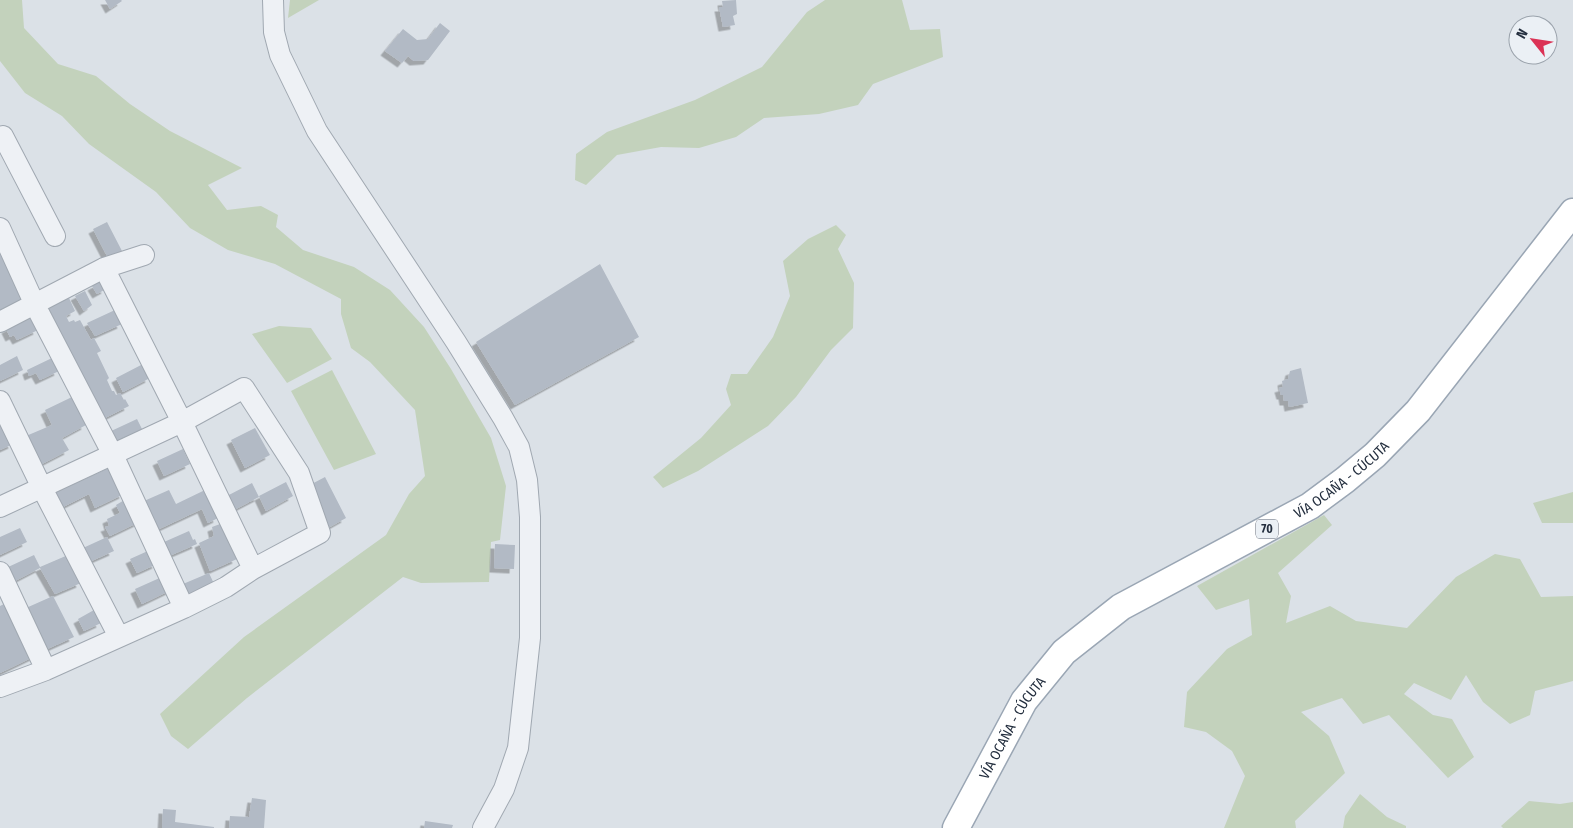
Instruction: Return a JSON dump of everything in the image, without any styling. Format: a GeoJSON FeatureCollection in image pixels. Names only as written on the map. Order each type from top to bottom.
{"type":"FeatureCollection","features":[{"type":"Feature","properties":{"kind":"main road","name":"VÍA OCAÑA - CÚCUTA"},"geometry":{"type":"LineString","coordinates":[[956,828],[1024,701],[1064,652],[1121,607],[1310,506],[1375,455],[1418,410],[1573,212]]}},
{"type":"Feature","properties":{"kind":"street"},"geometry":{"type":"LineString","coordinates":[[273,0],[274,32],[280,55],[317,131],[456,342],[519,447],[527,480],[530,517],[530,638],[518,748],[504,788],[483,828]]}},
{"type":"Feature","properties":{"kind":"street"},"geometry":{"type":"LineString","coordinates":[[1,132],[55,236]]}},
{"type":"Feature","properties":{"kind":"street"},"geometry":{"type":"LineString","coordinates":[[0,228],[35,305],[113,455],[184,608]]}},
{"type":"Feature","properties":{"kind":"street"},"geometry":{"type":"LineString","coordinates":[[0,322],[104,268],[144,255]]}},
{"type":"Feature","properties":{"kind":"street"},"geometry":{"type":"LineString","coordinates":[[104,268],[182,422],[252,569]]}},
{"type":"Feature","properties":{"kind":"street"},"geometry":{"type":"LineString","coordinates":[[0,507],[182,422],[244,388],[299,473],[320,533],[252,569],[226,587],[184,608],[46,670],[0,687]]}},
{"type":"Feature","properties":{"kind":"street"},"geometry":{"type":"LineString","coordinates":[[0,401],[42,488],[119,637]]}},
{"type":"Feature","properties":{"kind":"street"},"geometry":{"type":"LineString","coordinates":[[0,572],[46,670]]}},
{"type":"Feature","properties":{"kind":"green space"},"geometry":{"type":"Polygon","coordinates":[[[0,0],[22,0],[24,28],[58,64],[96,76],[130,104],[170,131],[242,168],[208,185],[227,210],[261,206],[278,215],[276,227],[303,250],[354,267],[390,290],[424,327],[451,369],[491,438],[506,486],[500,540],[491,542],[489,582],[421,583],[403,577],[247,698],[188,749],[171,736],[160,714],[244,637],[386,535],[409,494],[425,476],[415,410],[370,362],[351,348],[341,314],[341,299],[275,264],[228,250],[190,228],[156,192],[89,144],[62,116],[25,93],[0,61],[0,0]]]}},
{"type":"Feature","properties":{"kind":"green space"},"geometry":{"type":"Polygon","coordinates":[[[290,0],[319,0],[288,18],[290,0]]]}},
{"type":"Feature","properties":{"kind":"green space"},"geometry":{"type":"Polygon","coordinates":[[[825,0],[902,0],[910,30],[940,29],[943,57],[873,84],[858,105],[819,114],[764,118],[736,137],[699,148],[661,147],[617,155],[586,185],[575,180],[576,154],[607,132],[695,100],[762,67],[807,12],[825,0]]]}},
{"type":"Feature","properties":{"kind":"green space"},"geometry":{"type":"Polygon","coordinates":[[[836,225],[846,235],[838,249],[854,283],[853,328],[831,350],[796,397],[768,426],[698,471],[663,488],[653,477],[701,438],[731,405],[726,389],[731,374],[747,374],[773,337],[790,296],[783,261],[808,239],[836,225]]]}},
{"type":"Feature","properties":{"kind":"green space"},"geometry":{"type":"Polygon","coordinates":[[[279,326],[311,328],[332,359],[287,383],[252,334],[279,326]]]}},
{"type":"Feature","properties":{"kind":"green space"},"geometry":{"type":"Polygon","coordinates":[[[332,370],[376,454],[334,470],[291,391],[332,370]]]}},
{"type":"Feature","properties":{"kind":"green space"},"geometry":{"type":"Polygon","coordinates":[[[1573,492],[1573,523],[1542,523],[1533,503],[1573,492]]]}},
{"type":"Feature","properties":{"kind":"green space"},"geometry":{"type":"Polygon","coordinates":[[[1324,515],[1332,525],[1278,573],[1291,596],[1286,623],[1330,606],[1356,621],[1407,628],[1456,577],[1495,554],[1520,559],[1541,597],[1573,596],[1573,681],[1535,691],[1530,715],[1510,724],[1483,702],[1466,675],[1451,700],[1414,683],[1404,694],[1433,715],[1452,719],[1474,757],[1448,778],[1389,715],[1363,724],[1342,698],[1301,712],[1329,736],[1345,773],[1295,821],[1296,828],[1224,828],[1245,776],[1232,751],[1206,732],[1184,727],[1187,692],[1227,649],[1252,635],[1249,599],[1216,610],[1197,586],[1324,515]]]}},
{"type":"Feature","properties":{"kind":"green space"},"geometry":{"type":"Polygon","coordinates":[[[1360,794],[1387,817],[1406,826],[1406,828],[1343,828],[1345,816],[1360,794]]]}},
{"type":"Feature","properties":{"kind":"green space"},"geometry":{"type":"Polygon","coordinates":[[[1529,801],[1560,804],[1573,802],[1573,828],[1503,828],[1501,826],[1529,801]]]}},
{"type":"Feature","properties":{"kind":"building"},"geometry":{"type":"Polygon","coordinates":[[[105,0],[121,0],[122,1],[110,9],[105,0]]]}},
{"type":"Feature","properties":{"kind":"building"},"geometry":{"type":"Polygon","coordinates":[[[736,0],[737,14],[733,16],[735,25],[723,27],[719,7],[723,7],[722,1],[736,0]]]}},
{"type":"Feature","properties":{"kind":"building"},"geometry":{"type":"Polygon","coordinates":[[[440,23],[450,31],[428,60],[414,61],[408,56],[402,63],[385,51],[403,29],[417,40],[428,39],[440,23]]]}},
{"type":"Feature","properties":{"kind":"building"},"geometry":{"type":"Polygon","coordinates":[[[107,222],[122,251],[108,258],[93,229],[107,222]]]}},
{"type":"Feature","properties":{"kind":"building"},"geometry":{"type":"Polygon","coordinates":[[[0,250],[26,300],[0,312],[0,250]]]}},
{"type":"Feature","properties":{"kind":"building"},"geometry":{"type":"Polygon","coordinates":[[[600,264],[639,337],[515,405],[476,342],[600,264]]]}},
{"type":"Feature","properties":{"kind":"building"},"geometry":{"type":"Polygon","coordinates":[[[101,281],[106,289],[97,294],[92,286],[101,281]]]}},
{"type":"Feature","properties":{"kind":"building"},"geometry":{"type":"Polygon","coordinates":[[[85,291],[92,305],[84,311],[75,296],[85,291]]]}},
{"type":"Feature","properties":{"kind":"building"},"geometry":{"type":"Polygon","coordinates":[[[69,298],[75,311],[66,316],[69,322],[80,320],[91,340],[94,338],[101,351],[97,353],[109,378],[107,380],[112,391],[116,395],[120,393],[129,406],[103,419],[46,309],[69,298]]]}},
{"type":"Feature","properties":{"kind":"building"},"geometry":{"type":"Polygon","coordinates":[[[115,310],[122,324],[95,336],[87,323],[115,310]]]}},
{"type":"Feature","properties":{"kind":"building"},"geometry":{"type":"Polygon","coordinates":[[[31,316],[38,330],[17,340],[14,335],[10,337],[6,329],[31,316]]]}},
{"type":"Feature","properties":{"kind":"building"},"geometry":{"type":"Polygon","coordinates":[[[17,356],[23,370],[0,381],[0,365],[17,356]]]}},
{"type":"Feature","properties":{"kind":"building"},"geometry":{"type":"Polygon","coordinates":[[[52,358],[59,371],[40,380],[36,373],[29,376],[27,370],[52,358]]]}},
{"type":"Feature","properties":{"kind":"building"},"geometry":{"type":"Polygon","coordinates":[[[143,364],[150,378],[123,392],[116,378],[143,364]]]}},
{"type":"Feature","properties":{"kind":"building"},"geometry":{"type":"Polygon","coordinates":[[[1301,368],[1308,403],[1289,407],[1288,401],[1284,401],[1279,388],[1283,387],[1282,381],[1288,379],[1290,371],[1301,368]]]}},
{"type":"Feature","properties":{"kind":"building"},"geometry":{"type":"Polygon","coordinates":[[[72,397],[86,425],[62,438],[69,450],[40,465],[26,436],[52,425],[45,410],[72,397]]]}},
{"type":"Feature","properties":{"kind":"building"},"geometry":{"type":"Polygon","coordinates":[[[0,417],[13,444],[0,450],[0,417]]]}},
{"type":"Feature","properties":{"kind":"building"},"geometry":{"type":"Polygon","coordinates":[[[137,419],[144,433],[116,447],[109,432],[137,419]]]}},
{"type":"Feature","properties":{"kind":"building"},"geometry":{"type":"Polygon","coordinates":[[[255,428],[270,455],[245,468],[231,440],[255,428]]]}},
{"type":"Feature","properties":{"kind":"building"},"geometry":{"type":"Polygon","coordinates":[[[183,449],[190,464],[164,476],[157,461],[183,449]]]}},
{"type":"Feature","properties":{"kind":"building"},"geometry":{"type":"Polygon","coordinates":[[[111,467],[124,494],[95,508],[89,494],[61,508],[54,493],[111,467]]]}},
{"type":"Feature","properties":{"kind":"building"},"geometry":{"type":"Polygon","coordinates":[[[325,477],[346,518],[328,528],[306,487],[325,477]]]}},
{"type":"Feature","properties":{"kind":"building"},"geometry":{"type":"Polygon","coordinates":[[[286,482],[293,496],[266,511],[259,496],[286,482]]]}},
{"type":"Feature","properties":{"kind":"building"},"geometry":{"type":"Polygon","coordinates":[[[252,483],[259,497],[232,511],[225,497],[252,483]]]}},
{"type":"Feature","properties":{"kind":"building"},"geometry":{"type":"Polygon","coordinates":[[[169,490],[176,504],[205,490],[218,518],[208,523],[202,509],[157,530],[144,501],[169,490]]]}},
{"type":"Feature","properties":{"kind":"building"},"geometry":{"type":"Polygon","coordinates":[[[126,499],[139,522],[110,536],[105,527],[109,526],[107,519],[120,513],[116,505],[126,499]]]}},
{"type":"Feature","properties":{"kind":"building"},"geometry":{"type":"Polygon","coordinates":[[[220,524],[237,559],[210,571],[199,543],[214,536],[212,527],[220,524]]]}},
{"type":"Feature","properties":{"kind":"building"},"geometry":{"type":"Polygon","coordinates":[[[20,528],[27,542],[0,555],[0,537],[20,528]]]}},
{"type":"Feature","properties":{"kind":"building"},"geometry":{"type":"Polygon","coordinates":[[[189,531],[197,544],[169,556],[164,542],[189,531]]]}},
{"type":"Feature","properties":{"kind":"building"},"geometry":{"type":"Polygon","coordinates":[[[107,537],[114,551],[89,562],[83,548],[107,537]]]}},
{"type":"Feature","properties":{"kind":"building"},"geometry":{"type":"Polygon","coordinates":[[[495,544],[515,545],[514,569],[494,568],[495,544]]]}},
{"type":"Feature","properties":{"kind":"building"},"geometry":{"type":"Polygon","coordinates":[[[150,550],[157,564],[137,573],[130,559],[150,550]]]}},
{"type":"Feature","properties":{"kind":"building"},"geometry":{"type":"Polygon","coordinates":[[[34,555],[40,567],[68,555],[81,583],[55,594],[40,568],[13,582],[6,568],[34,555]]]}},
{"type":"Feature","properties":{"kind":"building"},"geometry":{"type":"Polygon","coordinates":[[[209,573],[215,586],[188,597],[183,584],[209,573]]]}},
{"type":"Feature","properties":{"kind":"building"},"geometry":{"type":"Polygon","coordinates":[[[164,576],[171,590],[142,604],[135,589],[164,576]]]}},
{"type":"Feature","properties":{"kind":"building"},"geometry":{"type":"Polygon","coordinates":[[[53,596],[74,637],[45,650],[26,608],[53,596]]]}},
{"type":"Feature","properties":{"kind":"building"},"geometry":{"type":"Polygon","coordinates":[[[8,602],[35,656],[0,673],[0,606],[8,602]]]}},
{"type":"Feature","properties":{"kind":"building"},"geometry":{"type":"Polygon","coordinates":[[[94,610],[101,623],[84,631],[78,619],[94,610]]]}},
{"type":"Feature","properties":{"kind":"building"},"geometry":{"type":"Polygon","coordinates":[[[252,798],[266,800],[264,828],[229,828],[230,816],[249,817],[252,798]]]}},
{"type":"Feature","properties":{"kind":"building"},"geometry":{"type":"Polygon","coordinates":[[[163,809],[176,810],[175,822],[214,828],[162,828],[163,809]]]}},
{"type":"Feature","properties":{"kind":"building"},"geometry":{"type":"Polygon","coordinates":[[[425,821],[453,825],[452,828],[424,828],[425,821]]]}}]}
